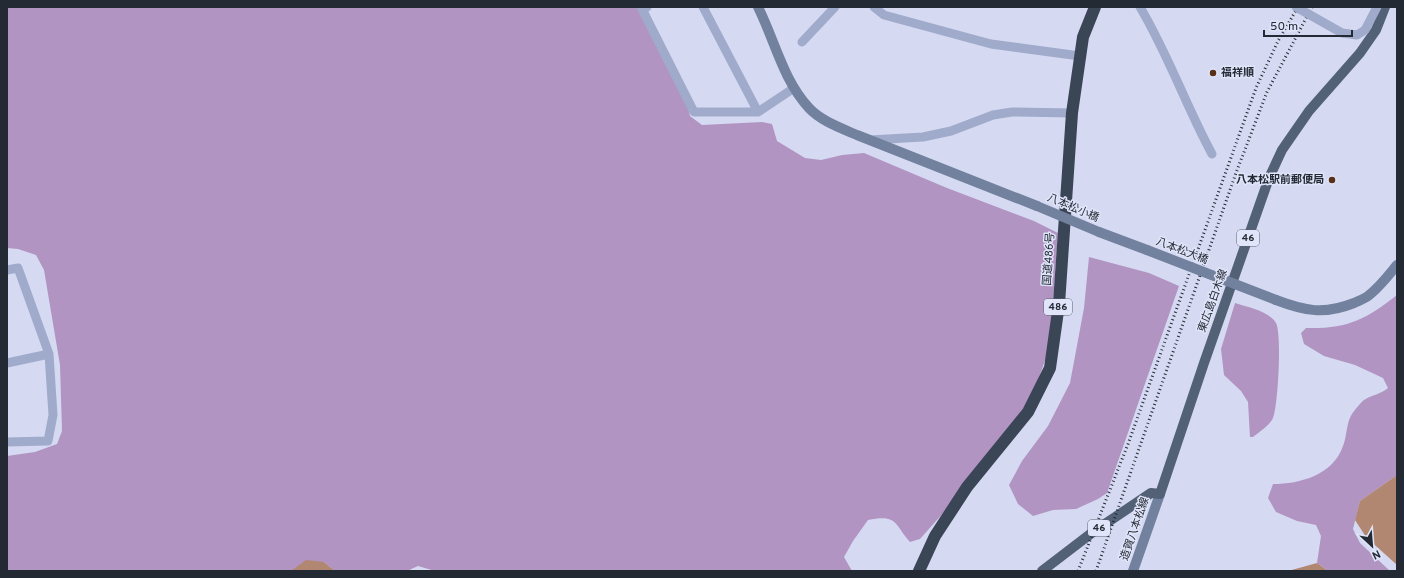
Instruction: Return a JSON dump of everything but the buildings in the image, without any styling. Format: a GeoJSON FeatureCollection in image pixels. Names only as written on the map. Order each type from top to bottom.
{"type":"FeatureCollection","features":[{"type":"Feature","properties":{"kind":"highway","name":"国道486号"},"geometry":{"type":"LineString","coordinates":[[919,571],[935,536],[967,487],[1028,412],[1050,368],[1058,304],[1072,112],[1083,37],[1095,7]]}},
{"type":"Feature","properties":{"kind":"main road","name":"東広島白木線"},"geometry":{"type":"LineString","coordinates":[[1160,494],[1204,362],[1282,150],[1309,111],[1360,53],[1372,36],[1385,7]]}},
{"type":"Feature","properties":{"kind":"main road","name":"46"},"geometry":{"type":"LineString","coordinates":[[1042,571],[1093,532],[1151,493],[1160,494]]}},
{"type":"Feature","properties":{"kind":"street"},"geometry":{"type":"LineString","coordinates":[[647,7],[642,9],[694,112],[758,112],[794,88]]}},
{"type":"Feature","properties":{"kind":"street"},"geometry":{"type":"LineString","coordinates":[[703,7],[758,112]]}},
{"type":"Feature","properties":{"kind":"street","name":"八本松小橋"},"geometry":{"type":"LineString","coordinates":[[758,7],[783,67],[794,88],[810,109],[833,124],[1147,250]]}},
{"type":"Feature","properties":{"kind":"street"},"geometry":{"type":"LineString","coordinates":[[802,42],[835,7]]}},
{"type":"Feature","properties":{"kind":"street"},"geometry":{"type":"LineString","coordinates":[[874,7],[884,15],[991,44],[1080,56]]}},
{"type":"Feature","properties":{"kind":"street"},"geometry":{"type":"LineString","coordinates":[[1140,7],[1153,30],[1197,126],[1212,154]]}},
{"type":"Feature","properties":{"kind":"street"},"geometry":{"type":"LineString","coordinates":[[1296,7],[1342,33],[1357,36],[1365,30],[1377,7]]}},
{"type":"Feature","properties":{"kind":"street"},"geometry":{"type":"LineString","coordinates":[[870,140],[923,137],[951,132],[993,115],[1012,112],[1072,112]]}},
{"type":"Feature","properties":{"kind":"street","name":"八本松大橋"},"geometry":{"type":"LineString","coordinates":[[1147,250],[1297,308],[1326,311],[1367,297],[1397,264]]}},
{"type":"Feature","properties":{"kind":"street"},"geometry":{"type":"LineString","coordinates":[[7,270],[18,268],[49,354],[53,415],[48,441],[7,442]]}},
{"type":"Feature","properties":{"kind":"street"},"geometry":{"type":"LineString","coordinates":[[7,363],[49,354]]}},
{"type":"Feature","properties":{"kind":"street","name":"造賀八本松線"},"geometry":{"type":"LineString","coordinates":[[1133,571],[1160,494]]}},
{"type":"Feature","properties":{"kind":"shaded area"},"geometry":{"type":"Polygon","coordinates":[[[7,7],[646,7],[685,93],[690,116],[702,125],[762,122],[772,124],[777,141],[805,158],[821,160],[842,155],[864,153],[947,188],[1034,221],[1058,233],[1053,306],[1047,355],[1038,380],[1024,409],[953,502],[920,539],[910,542],[894,522],[885,518],[868,520],[844,557],[852,571],[435,571],[418,566],[407,571],[335,571],[324,562],[291,571],[7,571],[7,456],[35,452],[57,444],[62,431],[60,365],[44,270],[36,255],[18,249],[7,248],[7,7]]]}},
{"type":"Feature","properties":{"kind":"shaded area"},"geometry":{"type":"Polygon","coordinates":[[[1089,257],[1149,273],[1179,286],[1107,493],[1098,499],[1076,509],[1053,510],[1033,516],[1018,504],[1009,485],[1022,461],[1048,426],[1070,383],[1084,308],[1089,257]]]}},
{"type":"Feature","properties":{"kind":"shaded area"},"geometry":{"type":"Polygon","coordinates":[[[1397,295],[1397,475],[1360,501],[1353,529],[1360,543],[1390,571],[1328,571],[1317,563],[1321,536],[1316,525],[1297,521],[1276,512],[1268,498],[1273,484],[1283,484],[1304,480],[1324,471],[1332,464],[1343,446],[1352,414],[1364,400],[1388,388],[1383,378],[1355,365],[1324,356],[1304,344],[1301,333],[1306,328],[1333,327],[1355,321],[1375,311],[1397,295]]]}},
{"type":"Feature","properties":{"kind":"shaded area"},"geometry":{"type":"Polygon","coordinates":[[[1235,303],[1268,315],[1276,323],[1278,330],[1279,370],[1275,411],[1273,418],[1269,423],[1253,437],[1250,437],[1248,402],[1241,391],[1224,375],[1221,349],[1235,303]]]}},
{"type":"Feature","properties":{"kind":"shaded area"},"geometry":{"type":"Polygon","coordinates":[[[1397,475],[1397,565],[1366,537],[1355,520],[1360,501],[1397,475]]]}},
{"type":"Feature","properties":{"kind":"shaded area"},"geometry":{"type":"Polygon","coordinates":[[[306,560],[324,562],[335,571],[291,571],[306,560]]]}},
{"type":"Feature","properties":{"kind":"shaded area"},"geometry":{"type":"Polygon","coordinates":[[[1317,563],[1328,571],[1288,571],[1317,563]]]}},
{"type":"Feature","properties":{"kind":"railway"},"geometry":{"type":"LineString","coordinates":[[1078,571],[1128,444],[1256,88],[1278,41],[1298,7]]}},
{"type":"Feature","properties":{"kind":"railway"},"geometry":{"type":"LineString","coordinates":[[1096,571],[1236,173],[1267,92],[1312,7]]}},
{"type":"Feature","properties":{"kind":"place","name":"福祥順"},"geometry":{"type":"Point","coordinates":[1213,73]}},
{"type":"Feature","properties":{"kind":"place","name":"八本松駅前郵便局"},"geometry":{"type":"Point","coordinates":[1332,180]}}]}
